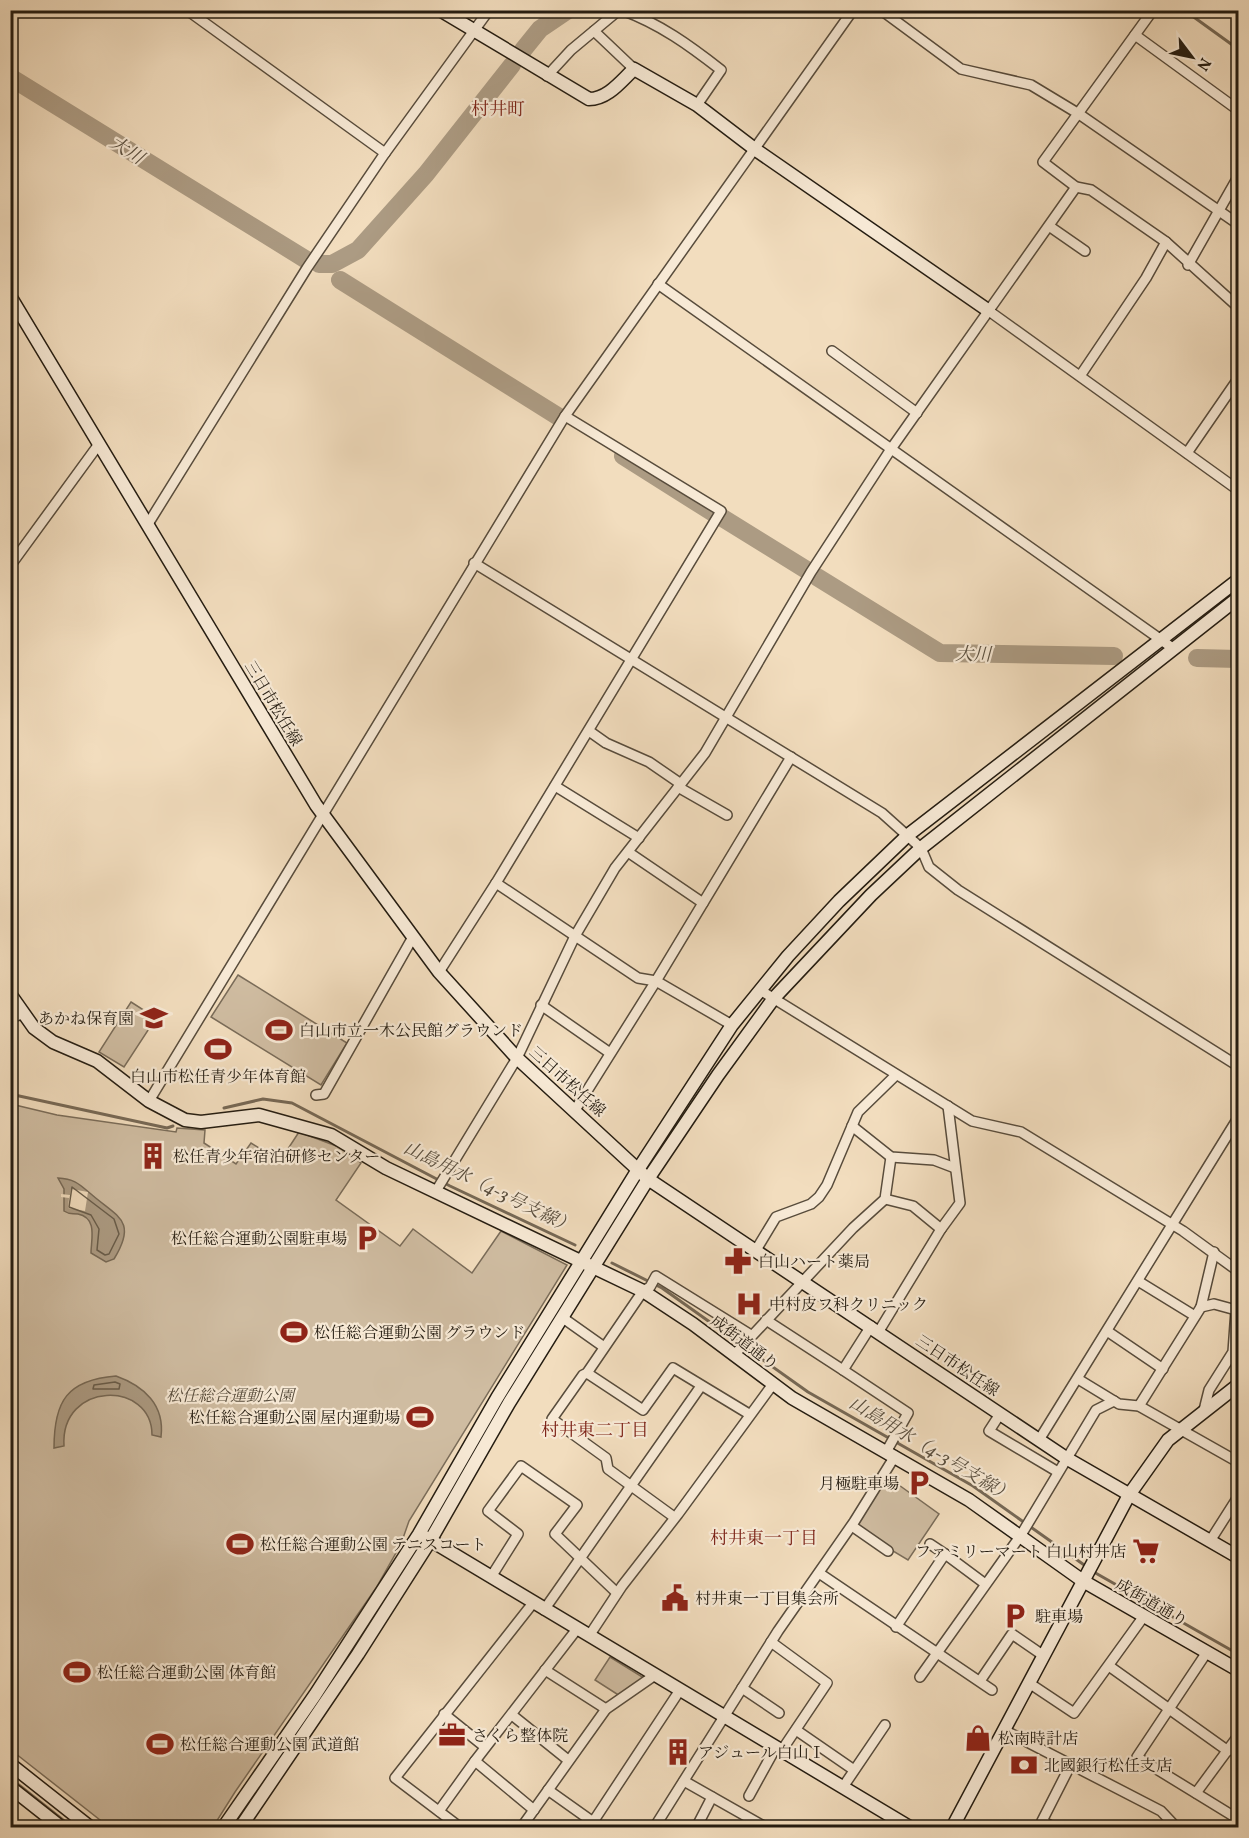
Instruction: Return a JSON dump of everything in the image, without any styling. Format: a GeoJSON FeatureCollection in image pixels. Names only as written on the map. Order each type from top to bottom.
{"type":"FeatureCollection","features":[{"type":"Feature","properties":{"kind":"street"},"geometry":{"type":"LineString","coordinates":[[187,10],[385,153]]}},
{"type":"Feature","properties":{"kind":"street"},"geometry":{"type":"LineString","coordinates":[[440,10],[589,99],[598,99],[634,69]]}},
{"type":"Feature","properties":{"kind":"street"},"geometry":{"type":"LineString","coordinates":[[148,524],[307,268],[385,153],[489,10]]}},
{"type":"Feature","properties":{"kind":"street"},"geometry":{"type":"LineString","coordinates":[[547,76],[571,50],[620,10],[646,19],[679,37],[721,70],[697,105]]}},
{"type":"Feature","properties":{"kind":"street"},"geometry":{"type":"LineString","coordinates":[[10,994],[16,1016],[53,1042],[97,1061],[149,1101],[565,416],[756,150],[853,10]]}},
{"type":"Feature","properties":{"kind":"street"},"geometry":{"type":"LineString","coordinates":[[881,10],[961,69],[1031,85],[1079,114],[1239,224]]}},
{"type":"Feature","properties":{"kind":"street"},"geometry":{"type":"LineString","coordinates":[[1153,10],[1043,162],[1076,187],[1091,190],[1166,242],[1188,265],[1239,307]]}},
{"type":"Feature","properties":{"kind":"street"},"geometry":{"type":"LineString","coordinates":[[594,31],[634,69],[697,105],[756,150],[989,311],[1239,490]]}},
{"type":"Feature","properties":{"kind":"street"},"geometry":{"type":"LineString","coordinates":[[1135,35],[1239,110]]}},
{"type":"Feature","properties":{"kind":"street"},"geometry":{"type":"LineString","coordinates":[[1188,265],[1239,177]]}},
{"type":"Feature","properties":{"kind":"street"},"geometry":{"type":"LineString","coordinates":[[441,1184],[517,1058],[575,936],[615,868],[680,785],[727,717],[811,572],[891,449],[1076,187]]}},
{"type":"Feature","properties":{"kind":"street"},"geometry":{"type":"LineString","coordinates":[[1049,226],[1085,251]]}},
{"type":"Feature","properties":{"kind":"street"},"geometry":{"type":"LineString","coordinates":[[1080,376],[1146,278],[1166,242]]}},
{"type":"Feature","properties":{"kind":"street"},"geometry":{"type":"LineString","coordinates":[[658,284],[1174,649]]}},
{"type":"Feature","properties":{"kind":"street","name":"三日市松任線"},"geometry":{"type":"LineString","coordinates":[[10,296],[322,813],[439,972],[517,1058],[639,1168],[648,1179],[1066,1458],[1239,1557]]}},
{"type":"Feature","properties":{"kind":"street"},"geometry":{"type":"LineString","coordinates":[[832,351],[917,413]]}},
{"type":"Feature","properties":{"kind":"street"},"geometry":{"type":"LineString","coordinates":[[1187,453],[1239,379]]}},
{"type":"Feature","properties":{"kind":"street"},"geometry":{"type":"LineString","coordinates":[[439,972],[589,731],[721,511],[565,416]]}},
{"type":"Feature","properties":{"kind":"street"},"geometry":{"type":"LineString","coordinates":[[10,567],[99,444]]}},
{"type":"Feature","properties":{"kind":"street"},"geometry":{"type":"LineString","coordinates":[[474,563],[633,658],[882,813],[921,848],[929,867],[990,912],[1058,951],[1239,1066]]}},
{"type":"Feature","properties":{"kind":"street"},"geometry":{"type":"LineString","coordinates":[[223,1827],[315,1695],[419,1534],[497,1398],[639,1168],[732,1025],[760,990],[839,901],[908,835],[1239,580]]}},
{"type":"Feature","properties":{"kind":"street"},"geometry":{"type":"LineString","coordinates":[[240,1827],[430,1541],[509,1403],[648,1179],[718,1075],[774,998],[863,903],[921,848],[1239,598]]}},
{"type":"Feature","properties":{"kind":"street"},"geometry":{"type":"LineString","coordinates":[[589,731],[606,743],[649,762],[727,815]]}},
{"type":"Feature","properties":{"kind":"street"},"geometry":{"type":"LineString","coordinates":[[575,1110],[791,758]]}},
{"type":"Feature","properties":{"kind":"street"},"geometry":{"type":"LineString","coordinates":[[555,786],[639,838]]}},
{"type":"Feature","properties":{"kind":"street"},"geometry":{"type":"LineString","coordinates":[[628,852],[703,903]]}},
{"type":"Feature","properties":{"kind":"street"},"geometry":{"type":"LineString","coordinates":[[496,883],[638,978],[656,981],[732,1025]]}},
{"type":"Feature","properties":{"kind":"street"},"geometry":{"type":"LineString","coordinates":[[316,1095],[324,1094],[413,937]]}},
{"type":"Feature","properties":{"kind":"street"},"geometry":{"type":"LineString","coordinates":[[760,990],[972,1121],[1021,1132],[1214,1252],[1239,1271]]}},
{"type":"Feature","properties":{"kind":"street"},"geometry":{"type":"LineString","coordinates":[[541,1005],[610,1053]]}},
{"type":"Feature","properties":{"kind":"street"},"geometry":{"type":"LineString","coordinates":[[756,1250],[776,1217],[811,1204],[819,1197],[827,1185],[858,1112],[896,1075]]}},
{"type":"Feature","properties":{"kind":"street","name":"成街道通り"},"geometry":{"type":"LineString","coordinates":[[149,1101],[185,1120],[201,1122],[259,1115],[331,1135],[386,1168],[441,1184],[581,1263],[649,1286],[743,1345],[773,1384],[792,1398],[890,1452],[969,1500],[1025,1527],[1144,1616],[1239,1670]]}},
{"type":"Feature","properties":{"kind":"street"},"geometry":{"type":"LineString","coordinates":[[843,1370],[875,1329],[960,1203],[948,1106]]}},
{"type":"Feature","properties":{"kind":"street"},"geometry":{"type":"LineString","coordinates":[[1039,1440],[1239,1118]]}},
{"type":"Feature","properties":{"kind":"street"},"geometry":{"type":"LineString","coordinates":[[852,1126],[891,1157],[934,1160],[956,1168]]}},
{"type":"Feature","properties":{"kind":"street"},"geometry":{"type":"LineString","coordinates":[[674,1517],[608,1469],[606,1458],[552,1419],[656,1276],[743,1345],[885,1199],[891,1157]]}},
{"type":"Feature","properties":{"kind":"street"},"geometry":{"type":"LineString","coordinates":[[885,1199],[913,1206],[941,1229]]}},
{"type":"Feature","properties":{"kind":"street"},"geometry":{"type":"LineString","coordinates":[[1139,1406],[1201,1307],[1214,1252]]}},
{"type":"Feature","properties":{"kind":"street"},"geometry":{"type":"LineString","coordinates":[[1138,1281],[1195,1316]]}},
{"type":"Feature","properties":{"kind":"street"},"geometry":{"type":"LineString","coordinates":[[1201,1307],[1214,1304],[1237,1307],[1233,1352],[1209,1390],[1204,1410]]}},
{"type":"Feature","properties":{"kind":"street"},"geometry":{"type":"LineString","coordinates":[[563,1318],[604,1347]]}},
{"type":"Feature","properties":{"kind":"street"},"geometry":{"type":"LineString","coordinates":[[654,1827],[771,1642],[852,1526],[908,1413],[766,1320]]}},
{"type":"Feature","properties":{"kind":"street"},"geometry":{"type":"LineString","coordinates":[[1107,1331],[1164,1369]]}},
{"type":"Feature","properties":{"kind":"street"},"geometry":{"type":"LineString","coordinates":[[587,1373],[643,1410],[673,1368],[749,1414]]}},
{"type":"Feature","properties":{"kind":"street"},"geometry":{"type":"LineString","coordinates":[[1078,1379],[1119,1404],[1139,1406],[1172,1426],[1182,1428],[1239,1462]]}},
{"type":"Feature","properties":{"kind":"street"},"geometry":{"type":"LineString","coordinates":[[589,1636],[616,1593],[773,1384]]}},
{"type":"Feature","properties":{"kind":"street"},"geometry":{"type":"LineString","coordinates":[[952,1827],[1129,1495],[1168,1440],[1239,1385]]}},
{"type":"Feature","properties":{"kind":"street"},"geometry":{"type":"LineString","coordinates":[[544,1610],[701,1386]]}},
{"type":"Feature","properties":{"kind":"street"},"geometry":{"type":"LineString","coordinates":[[920,1677],[1025,1527],[1096,1410],[1114,1401]]}},
{"type":"Feature","properties":{"kind":"street"},"geometry":{"type":"LineString","coordinates":[[1000,1414],[989,1431],[1058,1472]]}},
{"type":"Feature","properties":{"kind":"street"},"geometry":{"type":"LineString","coordinates":[[491,1577],[518,1534],[488,1511],[521,1466],[577,1505],[555,1534],[616,1593]]}},
{"type":"Feature","properties":{"kind":"street"},"geometry":{"type":"LineString","coordinates":[[1210,1541],[1239,1497]]}},
{"type":"Feature","properties":{"kind":"street"},"geometry":{"type":"LineString","coordinates":[[852,1526],[888,1551]]}},
{"type":"Feature","properties":{"kind":"street"},"geometry":{"type":"LineString","coordinates":[[419,1534],[723,1718],[779,1748],[911,1827]]}},
{"type":"Feature","properties":{"kind":"street"},"geometry":{"type":"LineString","coordinates":[[930,1544],[984,1583]]}},
{"type":"Feature","properties":{"kind":"street"},"geometry":{"type":"LineString","coordinates":[[896,1627],[945,1554]]}},
{"type":"Feature","properties":{"kind":"street"},"geometry":{"type":"LineString","coordinates":[[819,1573],[992,1690]]}},
{"type":"Feature","properties":{"kind":"street"},"geometry":{"type":"LineString","coordinates":[[461,1827],[395,1778],[533,1603]]}},
{"type":"Feature","properties":{"kind":"street"},"geometry":{"type":"LineString","coordinates":[[1029,1683],[1074,1713],[1144,1616]]}},
{"type":"Feature","properties":{"kind":"street"},"geometry":{"type":"LineString","coordinates":[[439,1811],[577,1629]]}},
{"type":"Feature","properties":{"kind":"street"},"geometry":{"type":"LineString","coordinates":[[980,1681],[1012,1634],[1044,1656]]}},
{"type":"Feature","properties":{"kind":"street"},"geometry":{"type":"LineString","coordinates":[[749,1796],[779,1748],[796,1730],[827,1683],[771,1642]]}},
{"type":"Feature","properties":{"kind":"street"},"geometry":{"type":"LineString","coordinates":[[1207,1652],[1137,1757],[1239,1819]]}},
{"type":"Feature","properties":{"kind":"street"},"geometry":{"type":"LineString","coordinates":[[1109,1666],[1228,1751]]}},
{"type":"Feature","properties":{"kind":"street"},"geometry":{"type":"LineString","coordinates":[[545,1670],[606,1709]]}},
{"type":"Feature","properties":{"kind":"street"},"geometry":{"type":"LineString","coordinates":[[521,1827],[606,1709],[655,1675]]}},
{"type":"Feature","properties":{"kind":"street"},"geometry":{"type":"LineString","coordinates":[[742,1688],[779,1713]]}},
{"type":"Feature","properties":{"kind":"street"},"geometry":{"type":"LineString","coordinates":[[548,1790],[591,1825],[680,1690]]}},
{"type":"Feature","properties":{"kind":"street"},"geometry":{"type":"LineString","coordinates":[[444,1714],[486,1747]]}},
{"type":"Feature","properties":{"kind":"street"},"geometry":{"type":"LineString","coordinates":[[512,1715],[568,1760]]}},
{"type":"Feature","properties":{"kind":"street"},"geometry":{"type":"LineString","coordinates":[[843,1787],[885,1725]]}},
{"type":"Feature","properties":{"kind":"street"},"geometry":{"type":"LineString","coordinates":[[796,1730],[855,1770]]}},
{"type":"Feature","properties":{"kind":"street"},"geometry":{"type":"LineString","coordinates":[[1004,1730],[1161,1811],[1166,1823],[1177,1827]]}},
{"type":"Feature","properties":{"kind":"street"},"geometry":{"type":"LineString","coordinates":[[1196,1793],[1239,1736]]}},
{"type":"Feature","properties":{"kind":"street"},"geometry":{"type":"LineString","coordinates":[[475,1761],[534,1810]]}},
{"type":"Feature","properties":{"kind":"street"},"geometry":{"type":"LineString","coordinates":[[10,1764],[91,1827]]}},
{"type":"Feature","properties":{"kind":"street"},"geometry":{"type":"LineString","coordinates":[[1055,1827],[1042,1821],[1071,1764]]}},
{"type":"Feature","properties":{"kind":"street"},"geometry":{"type":"LineString","coordinates":[[684,1781],[767,1827]]}},
{"type":"Feature","properties":{"kind":"street"},"geometry":{"type":"LineString","coordinates":[[10,1787],[62,1827]]}},
{"type":"Feature","properties":{"kind":"street"},"geometry":{"type":"LineString","coordinates":[[700,1826],[712,1797]]}},
{"type":"Feature","properties":{"kind":"green space","name":"白山市立一木公民館グラウンド"},"geometry":{"type":"Polygon","coordinates":[[[238,975],[347,1043],[321,1085],[211,1017],[238,975]]]}},
{"type":"Feature","properties":{"kind":"green space"},"geometry":{"type":"Polygon","coordinates":[[[131,1002],[156,1018],[124,1067],[99,1052],[131,1002]]]}},
{"type":"Feature","properties":{"kind":"green space","name":"松任総合運動公園"},"geometry":{"type":"Polygon","coordinates":[[[11,1104],[57,1115],[176,1132],[177,1128],[205,1130],[204,1143],[236,1164],[251,1143],[280,1161],[299,1132],[339,1147],[361,1163],[336,1200],[400,1246],[413,1229],[472,1273],[501,1231],[567,1265],[409,1521],[401,1544],[376,1588],[213,1827],[109,1827],[11,1750],[11,1104]]]}},
{"type":"Feature","properties":{"kind":"green space"},"geometry":{"type":"Polygon","coordinates":[[[885,1475],[939,1514],[908,1560],[853,1527],[885,1475]]]}},
{"type":"Feature","properties":{"kind":"green space"},"geometry":{"type":"Polygon","coordinates":[[[610,1657],[644,1678],[620,1696],[595,1680],[610,1657]]]}},
{"type":"Feature","properties":{"kind":"water"},"geometry":{"type":"Polygon","coordinates":[[[58,1178],[80,1185],[121,1220],[124,1236],[114,1259],[106,1262],[91,1253],[91,1225],[84,1216],[64,1211],[64,1189],[58,1178]]]}},
{"type":"Feature","properties":{"kind":"water"},"geometry":{"type":"Polygon","coordinates":[[[116,1376],[144,1391],[156,1406],[160,1415],[161,1437],[152,1435],[148,1417],[138,1404],[123,1397],[106,1396],[90,1399],[76,1409],[67,1425],[64,1446],[54,1448],[57,1417],[67,1396],[86,1382],[116,1376]]]}},
{"type":"Feature","properties":{"kind":"pier"},"geometry":{"type":"Polygon","coordinates":[[[71,1189],[88,1192],[85,1211],[68,1208],[69,1198],[61,1197],[61,1194],[70,1195],[71,1189]]]}},
{"type":"Feature","properties":{"kind":"waterway"},"geometry":{"type":"LineString","coordinates":[[523,50],[540,29],[568,10]]}},
{"type":"Feature","properties":{"kind":"waterway"},"geometry":{"type":"LineString","coordinates":[[1184,10],[1238,49]]}},
{"type":"Feature","properties":{"kind":"waterway"},"geometry":{"type":"LineString","coordinates":[[319,264],[332,264],[358,250],[426,174],[512,65]]}},
{"type":"Feature","properties":{"kind":"waterway","name":"大川"},"geometry":{"type":"LineString","coordinates":[[10,77],[305,259]]}},
{"type":"Feature","properties":{"kind":"waterway"},"geometry":{"type":"LineString","coordinates":[[340,280],[559,417]]}},
{"type":"Feature","properties":{"kind":"waterway","name":"大川"},"geometry":{"type":"LineString","coordinates":[[623,456],[715,514]]}},
{"type":"Feature","properties":{"kind":"waterway","name":"大川"},"geometry":{"type":"LineString","coordinates":[[721,517],[805,569]]}},
{"type":"Feature","properties":{"kind":"waterway","name":"大川"},"geometry":{"type":"LineString","coordinates":[[817,577],[940,653],[1114,656]]}},
{"type":"Feature","properties":{"kind":"waterway","name":"大川"},"geometry":{"type":"LineString","coordinates":[[1197,658],[1238,659]]}},
{"type":"Feature","properties":{"kind":"waterway","name":"山島用水（4-3号支線）"},"geometry":{"type":"LineString","coordinates":[[10,1094],[167,1128],[173,1126]]}},
{"type":"Feature","properties":{"kind":"waterway","name":"山島用水（4-3号支線）"},"geometry":{"type":"LineString","coordinates":[[224,1108],[263,1099],[292,1103],[450,1186],[575,1245]]}},
{"type":"Feature","properties":{"kind":"waterway","name":"山島用水（4-3号支線）"},"geometry":{"type":"LineString","coordinates":[[612,1263],[662,1288],[808,1392],[973,1486],[1087,1567]]}},
{"type":"Feature","properties":{"kind":"waterway","name":"山島用水（4-3号支線）"},"geometry":{"type":"LineString","coordinates":[[1092,1571],[1238,1654]]}},
{"type":"Feature","properties":{"kind":"waterway"},"geometry":{"type":"LineString","coordinates":[[10,1778],[73,1828]]}},
{"type":"Feature","properties":{"kind":"place","name":"あかね保育園"},"geometry":{"type":"Point","coordinates":[154,1018]}},
{"type":"Feature","properties":{"kind":"place","name":"白山市立一木公民館グラウンド"},"geometry":{"type":"Point","coordinates":[279,1030]}},
{"type":"Feature","properties":{"kind":"place","name":"白山市松任青少年体育館"},"geometry":{"type":"Point","coordinates":[218,1049]}},
{"type":"Feature","properties":{"kind":"place","name":"松任青少年宿泊研修センター"},"geometry":{"type":"Point","coordinates":[153,1156]}},
{"type":"Feature","properties":{"kind":"place","name":"松任総合運動公園駐車場"},"geometry":{"type":"Point","coordinates":[367,1238]}},
{"type":"Feature","properties":{"kind":"place","name":"白山ハート薬局"},"geometry":{"type":"Point","coordinates":[738,1261]}},
{"type":"Feature","properties":{"kind":"place","name":"中村皮フ科クリニック"},"geometry":{"type":"Point","coordinates":[749,1304]}},
{"type":"Feature","properties":{"kind":"place","name":"松任総合運動公園 グラウンド"},"geometry":{"type":"Point","coordinates":[294,1332]}},
{"type":"Feature","properties":{"kind":"place","name":"松任総合運動公園 屋内運動場"},"geometry":{"type":"Point","coordinates":[420,1417]}},
{"type":"Feature","properties":{"kind":"place","name":"月極駐車場"},"geometry":{"type":"Point","coordinates":[919,1483]}},
{"type":"Feature","properties":{"kind":"place","name":"松任総合運動公園 テニスコート"},"geometry":{"type":"Point","coordinates":[240,1544]}},
{"type":"Feature","properties":{"kind":"place","name":"ファミリーマート 白山村井店"},"geometry":{"type":"Point","coordinates":[1146,1551]}},
{"type":"Feature","properties":{"kind":"place","name":"村井東一丁目集会所"},"geometry":{"type":"Point","coordinates":[675,1598]}},
{"type":"Feature","properties":{"kind":"place","name":"駐車場"},"geometry":{"type":"Point","coordinates":[1015,1616]}},
{"type":"Feature","properties":{"kind":"place","name":"松任総合運動公園 体育館"},"geometry":{"type":"Point","coordinates":[77,1672]}},
{"type":"Feature","properties":{"kind":"place","name":"さくら整体院"},"geometry":{"type":"Point","coordinates":[452,1735]}},
{"type":"Feature","properties":{"kind":"place","name":"松南時計店"},"geometry":{"type":"Point","coordinates":[978,1738]}},
{"type":"Feature","properties":{"kind":"place","name":"松任総合運動公園 武道館"},"geometry":{"type":"Point","coordinates":[160,1744]}},
{"type":"Feature","properties":{"kind":"place","name":"アジュール白山Ⅰ"},"geometry":{"type":"Point","coordinates":[678,1752]}},
{"type":"Feature","properties":{"kind":"place","name":"北國銀行松任支店"},"geometry":{"type":"Point","coordinates":[1024,1765]}},
{"type":"Feature","properties":{"kind":"district","name":"村井町"},"geometry":{"type":"Point","coordinates":[498,109]}},
{"type":"Feature","properties":{"kind":"district","name":"村井東二丁目"},"geometry":{"type":"Point","coordinates":[595,1430]}},
{"type":"Feature","properties":{"kind":"district","name":"村井東一丁目"},"geometry":{"type":"Point","coordinates":[764,1538]}}]}
